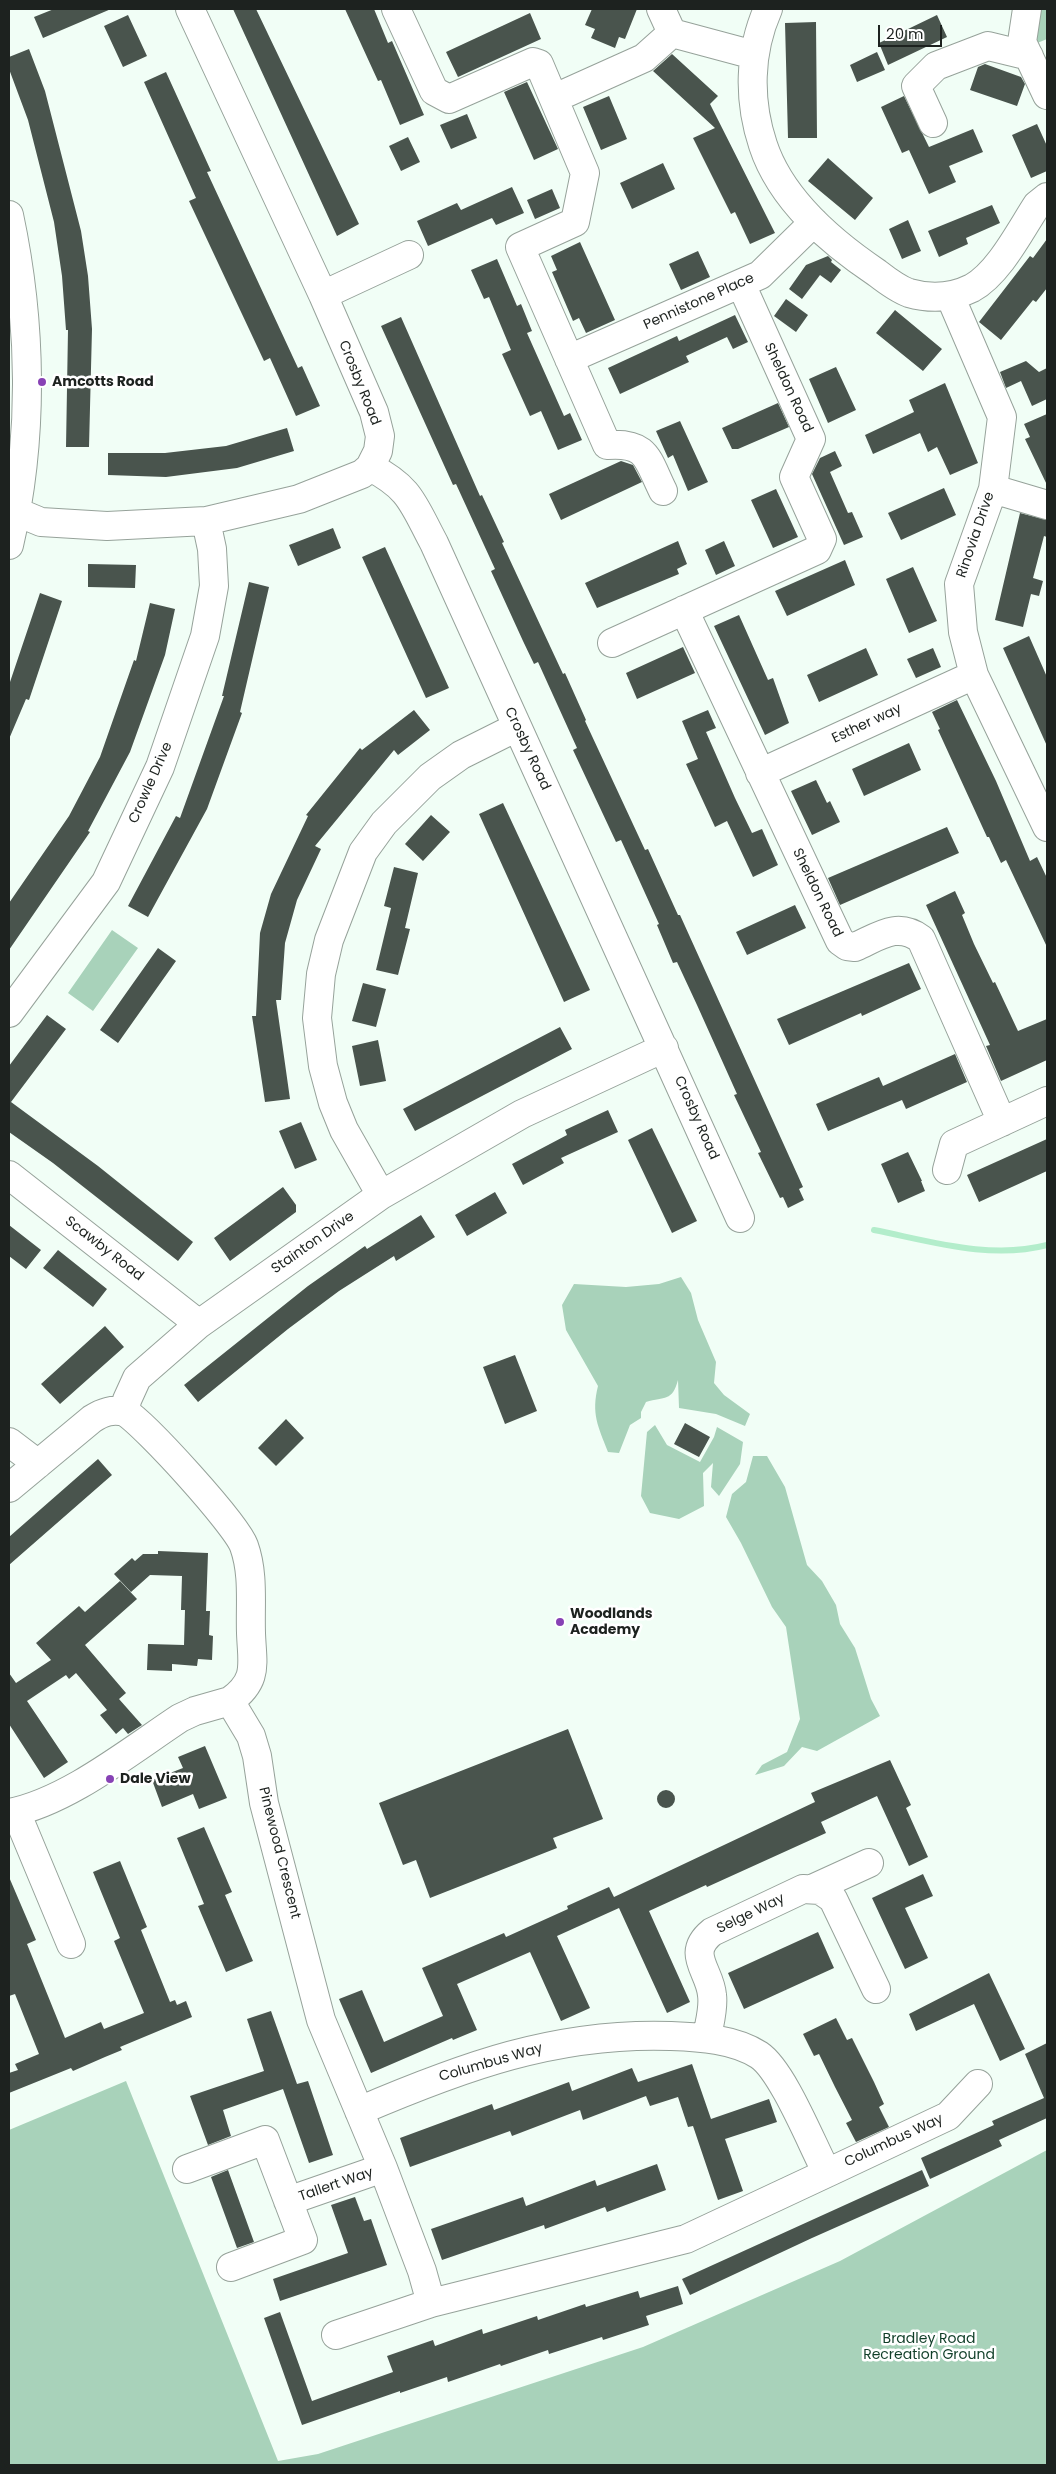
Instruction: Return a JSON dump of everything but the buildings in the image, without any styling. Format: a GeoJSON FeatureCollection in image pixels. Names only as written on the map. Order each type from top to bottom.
{"type":"FeatureCollection","features":[{"type":"Feature","properties":{"kind":"street","name":"Crosby Road"},"geometry":{"type":"LineString","coordinates":[[190,9],[323,295],[377,422],[380,436],[378,451],[370,467],[400,485],[409,496],[434,543],[740,1218]]}},
{"type":"Feature","properties":{"kind":"street"},"geometry":{"type":"LineString","coordinates":[[396,9],[434,91],[449,99],[533,62],[539,64],[585,173],[575,222],[520,247],[607,445],[634,446],[646,456],[663,492]]}},
{"type":"Feature","properties":{"kind":"street"},"geometry":{"type":"LineString","coordinates":[[768,9],[754,55],[753,94],[755,117],[763,147],[776,175],[789,194],[814,222],[857,260],[908,292],[928,297],[950,296],[972,288],[990,273],[1037,205],[1047,197]]}},
{"type":"Feature","properties":{"kind":"street"},"geometry":{"type":"LineString","coordinates":[[1028,9],[1022,42],[1047,95]]}},
{"type":"Feature","properties":{"kind":"street"},"geometry":{"type":"LineString","coordinates":[[554,98],[644,58],[667,21],[754,55]]}},
{"type":"Feature","properties":{"kind":"street"},"geometry":{"type":"LineString","coordinates":[[932,123],[916,86],[936,66],[988,46],[1029,56]]}},
{"type":"Feature","properties":{"kind":"street"},"geometry":{"type":"LineString","coordinates":[[9,215],[20,264],[29,388],[17,512],[9,545]]}},
{"type":"Feature","properties":{"kind":"street","name":"Pennistone Place"},"geometry":{"type":"LineString","coordinates":[[569,359],[760,275],[814,222]]}},
{"type":"Feature","properties":{"kind":"street"},"geometry":{"type":"LineString","coordinates":[[323,295],[409,255]]}},
{"type":"Feature","properties":{"kind":"street","name":"Sheldon Road"},"geometry":{"type":"LineString","coordinates":[[612,644],[817,550],[822,539],[794,477],[811,438],[741,284]]}},
{"type":"Feature","properties":{"kind":"street","name":"Rinovia Drive"},"geometry":{"type":"LineString","coordinates":[[950,296],[1002,418],[993,489],[959,584],[963,632],[974,675],[1047,827]]}},
{"type":"Feature","properties":{"kind":"street"},"geometry":{"type":"LineString","coordinates":[[17,512],[41,522],[107,526],[206,521],[299,499],[356,476],[370,467]]}},
{"type":"Feature","properties":{"kind":"street"},"geometry":{"type":"LineString","coordinates":[[993,489],[1047,505]]}},
{"type":"Feature","properties":{"kind":"street","name":"Crowle Drive"},"geometry":{"type":"LineString","coordinates":[[9,1013],[106,882],[160,767],[205,636],[214,586],[212,550],[206,521]]}},
{"type":"Feature","properties":{"kind":"street","name":"Sheldon Road"},"geometry":{"type":"LineString","coordinates":[[684,610],[840,941],[847,946],[855,947],[900,929],[910,931],[921,939],[1002,1122]]}},
{"type":"Feature","properties":{"kind":"street","name":"Esther way"},"geometry":{"type":"LineString","coordinates":[[760,773],[974,675]]}},
{"type":"Feature","properties":{"kind":"street"},"geometry":{"type":"LineString","coordinates":[[381,1195],[344,1130],[332,1103],[323,1066],[317,1018],[321,974],[329,940],[363,852],[384,823],[430,777],[461,755],[517,727]]}},
{"type":"Feature","properties":{"kind":"street","name":"Stainton Drive"},"geometry":{"type":"LineString","coordinates":[[125,1412],[127,1400],[137,1378],[198,1324],[381,1195],[522,1114],[664,1048]]}},
{"type":"Feature","properties":{"kind":"street"},"geometry":{"type":"LineString","coordinates":[[947,1170],[954,1144],[1047,1101]]}},
{"type":"Feature","properties":{"kind":"street","name":"Scawby Road"},"geometry":{"type":"LineString","coordinates":[[9,1174],[198,1324]]}},
{"type":"Feature","properties":{"kind":"street"},"geometry":{"type":"LineString","coordinates":[[9,1488],[101,1413],[114,1410],[125,1412],[147,1430],[223,1515],[244,1544],[250,1575],[253,1662],[249,1682],[242,1692],[230,1701],[196,1710],[180,1718],[66,1793],[40,1805],[12,1813],[72,1944]]}},
{"type":"Feature","properties":{"kind":"street"},"geometry":{"type":"LineString","coordinates":[[9,1442],[38,1464]]}},
{"type":"Feature","properties":{"kind":"street","name":"Pinewood Crescent"},"geometry":{"type":"LineString","coordinates":[[230,1701],[252,1736],[258,1756],[264,1804],[321,2020],[383,2168],[422,2271],[431,2303]]}},
{"type":"Feature","properties":{"kind":"street","name":"Selge Way"},"geometry":{"type":"LineString","coordinates":[[707,2037],[712,1996],[699,1953],[706,1937],[712,1932],[796,1892],[812,1888],[869,1863]]}},
{"type":"Feature","properties":{"kind":"street"},"geometry":{"type":"LineString","coordinates":[[812,1888],[820,1890],[833,1899],[876,1989]]}},
{"type":"Feature","properties":{"kind":"street","name":"Columbus Way"},"geometry":{"type":"LineString","coordinates":[[358,2111],[435,2078],[517,2052],[592,2038],[648,2036],[707,2037],[759,2055],[769,2065],[782,2084],[826,2173]]}},
{"type":"Feature","properties":{"kind":"street","name":"Columbus Way"},"geometry":{"type":"LineString","coordinates":[[336,2335],[431,2303],[686,2239],[948,2116],[978,2084]]}},
{"type":"Feature","properties":{"kind":"street","name":"Tallert Way"},"geometry":{"type":"LineString","coordinates":[[187,2170],[265,2140],[303,2240],[231,2267]]}},
{"type":"Feature","properties":{"kind":"street","name":"Tallert Way"},"geometry":{"type":"LineString","coordinates":[[288,2201],[383,2168]]}},
{"type":"Feature","properties":{"kind":"green space"},"geometry":{"type":"Polygon","coordinates":[[[1035,9],[1047,9],[1047,39],[1030,46],[1035,9]]]}},
{"type":"Feature","properties":{"kind":"green space"},"geometry":{"type":"Polygon","coordinates":[[[112,930],[138,948],[93,1011],[68,993],[112,930]]]}},
{"type":"Feature","properties":{"kind":"green space"},"geometry":{"type":"Polygon","coordinates":[[[681,1277],[691,1293],[698,1320],[716,1362],[714,1383],[724,1395],[750,1414],[745,1426],[716,1414],[679,1408],[678,1380],[676,1387],[670,1395],[646,1402],[641,1412],[641,1418],[630,1425],[619,1453],[608,1452],[595,1412],[598,1386],[566,1330],[562,1305],[574,1284],[626,1287],[659,1284],[681,1277]]]}},
{"type":"Feature","properties":{"kind":"green space"},"geometry":{"type":"Polygon","coordinates":[[[655,1425],[667,1445],[700,1462],[714,1437],[717,1427],[743,1442],[740,1464],[719,1496],[711,1487],[713,1463],[703,1473],[704,1506],[679,1519],[650,1513],[641,1496],[647,1432],[655,1425]]]}},
{"type":"Feature","properties":{"kind":"green space"},"geometry":{"type":"Polygon","coordinates":[[[753,1456],[767,1456],[785,1487],[807,1565],[822,1581],[836,1605],[840,1624],[855,1648],[871,1699],[880,1716],[817,1751],[802,1747],[784,1766],[755,1775],[762,1765],[787,1752],[800,1719],[786,1627],[772,1607],[741,1543],[726,1517],[732,1494],[746,1482],[753,1456]]]}},
{"type":"Feature","properties":{"kind":"green space","name":"Bradley Road Recreation Ground"},"geometry":{"type":"Polygon","coordinates":[[[126,2081],[278,2461],[318,2454],[643,2347],[840,2261],[1047,2150],[1047,2465],[9,2465],[9,2130],[126,2081]]]}},
{"type":"Feature","properties":{"kind":"waterway"},"geometry":{"type":"LineString","coordinates":[[874,1230],[938,1244],[982,1250],[1004,1251],[1047,1245]]}},
{"type":"Feature","properties":{"kind":"place","name":"Amcotts Road"},"geometry":{"type":"Point","coordinates":[42,382]}},
{"type":"Feature","properties":{"kind":"place","name":"Woodlands Academy"},"geometry":{"type":"Point","coordinates":[560,1622]}},
{"type":"Feature","properties":{"kind":"place","name":"Dale View"},"geometry":{"type":"Point","coordinates":[110,1779]}}]}
